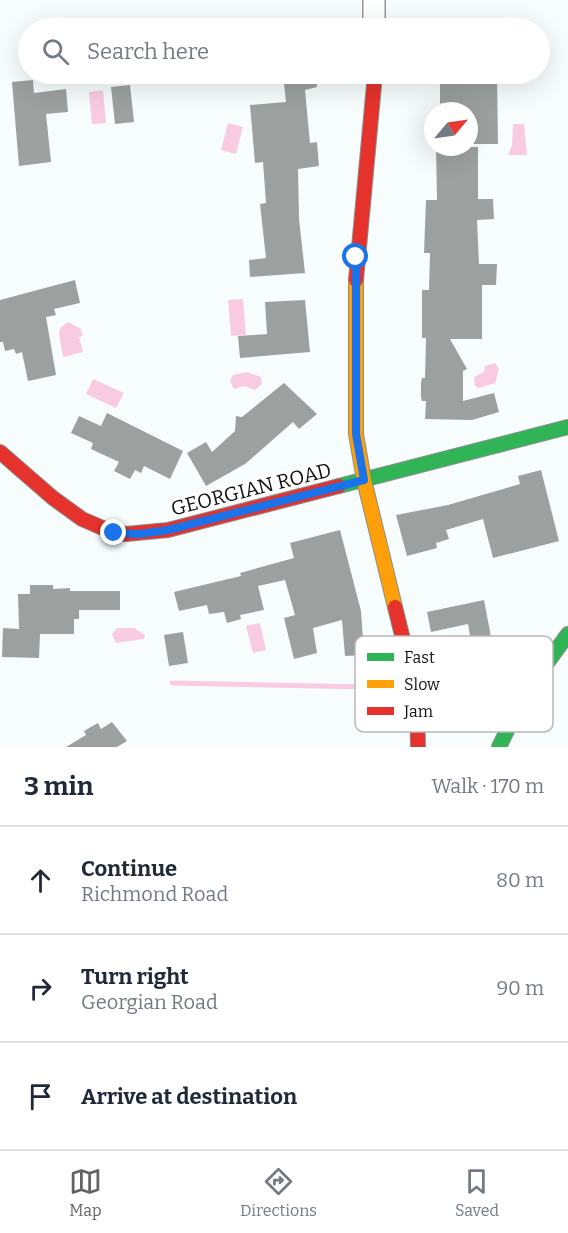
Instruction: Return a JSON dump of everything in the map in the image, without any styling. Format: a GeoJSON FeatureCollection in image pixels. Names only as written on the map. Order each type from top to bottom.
{"type":"FeatureCollection","features":[{"type":"Feature","properties":{"kind":"main road"},"geometry":{"type":"LineString","coordinates":[[374,84],[356,257],[356,434],[364,480],[402,636]]}},
{"type":"Feature","properties":{"kind":"main road","name":"GEORGIAN ROAD"},"geometry":{"type":"LineString","coordinates":[[0,452],[85,522],[114,533],[139,534],[168,530],[568,427]]}},
{"type":"Feature","properties":{"kind":"main road"},"geometry":{"type":"LineString","coordinates":[[553,655],[568,634]]}},
{"type":"Feature","properties":{"kind":"main road"},"geometry":{"type":"LineString","coordinates":[[418,732],[418,747]]}},
{"type":"Feature","properties":{"kind":"main road"},"geometry":{"type":"LineString","coordinates":[[499,747],[506,732]]}},
{"type":"Feature","properties":{"kind":"street"},"geometry":{"type":"LineString","coordinates":[[374,0],[374,18]]}},
{"type":"Feature","properties":{"kind":"shaded area"},"geometry":{"type":"Polygon","coordinates":[[[103,90],[106,123],[92,124],[89,92],[103,90]]]}},
{"type":"Feature","properties":{"kind":"shaded area"},"geometry":{"type":"Polygon","coordinates":[[[228,123],[243,127],[236,154],[221,150],[228,123]]]}},
{"type":"Feature","properties":{"kind":"shaded area"},"geometry":{"type":"Polygon","coordinates":[[[513,124],[524,124],[527,155],[508,155],[512,145],[513,124]]]}},
{"type":"Feature","properties":{"kind":"shaded area"},"geometry":{"type":"Polygon","coordinates":[[[243,299],[246,335],[231,336],[228,300],[243,299]]]}},
{"type":"Feature","properties":{"kind":"shaded area"},"geometry":{"type":"Polygon","coordinates":[[[68,322],[81,329],[83,336],[79,337],[83,352],[63,357],[59,334],[60,328],[68,322]]]}},
{"type":"Feature","properties":{"kind":"shaded area"},"geometry":{"type":"Polygon","coordinates":[[[495,363],[499,369],[495,383],[479,388],[475,386],[474,377],[484,372],[485,366],[495,363]]]}},
{"type":"Feature","properties":{"kind":"shaded area"},"geometry":{"type":"Polygon","coordinates":[[[247,372],[261,377],[262,384],[255,390],[244,386],[234,389],[230,381],[233,375],[247,372]]]}},
{"type":"Feature","properties":{"kind":"shaded area"},"geometry":{"type":"Polygon","coordinates":[[[93,379],[124,393],[116,408],[86,394],[93,379]]]}},
{"type":"Feature","properties":{"kind":"shaded area"},"geometry":{"type":"Polygon","coordinates":[[[260,623],[266,650],[253,653],[246,626],[260,623]]]}},
{"type":"Feature","properties":{"kind":"shaded area"},"geometry":{"type":"Polygon","coordinates":[[[117,628],[134,628],[145,635],[144,639],[116,643],[112,634],[117,628]]]}},
{"type":"Feature","properties":{"kind":"building"},"geometry":{"type":"Polygon","coordinates":[[[12,82],[33,84],[34,93],[66,89],[68,112],[46,114],[51,162],[19,166],[12,82]]]}},
{"type":"Feature","properties":{"kind":"building"},"geometry":{"type":"Polygon","coordinates":[[[284,84],[317,84],[317,87],[305,90],[310,143],[317,142],[319,166],[298,169],[299,219],[305,273],[250,277],[249,260],[266,258],[260,204],[266,203],[263,162],[255,163],[250,105],[286,102],[284,84]]]}},
{"type":"Feature","properties":{"kind":"building"},"geometry":{"type":"Polygon","coordinates":[[[440,84],[497,84],[498,144],[478,144],[478,102],[440,102],[440,84]]]}},
{"type":"Feature","properties":{"kind":"building"},"geometry":{"type":"Polygon","coordinates":[[[130,85],[134,122],[115,124],[111,87],[130,85]]]}},
{"type":"Feature","properties":{"kind":"building"},"geometry":{"type":"Polygon","coordinates":[[[436,156],[478,156],[478,199],[493,199],[494,219],[477,220],[479,264],[497,264],[496,285],[482,285],[482,339],[450,339],[467,369],[463,371],[463,401],[494,393],[499,412],[472,420],[425,419],[426,401],[422,401],[421,397],[422,378],[425,378],[426,338],[422,338],[422,290],[429,290],[430,253],[424,253],[426,200],[437,200],[436,156]]]}},
{"type":"Feature","properties":{"kind":"building"},"geometry":{"type":"Polygon","coordinates":[[[75,280],[80,303],[54,309],[56,315],[46,317],[56,375],[28,381],[22,352],[16,354],[14,349],[5,351],[3,342],[0,342],[0,300],[75,280]]]}},
{"type":"Feature","properties":{"kind":"building"},"geometry":{"type":"Polygon","coordinates":[[[305,300],[310,352],[240,358],[238,336],[267,334],[265,302],[305,300]]]}},
{"type":"Feature","properties":{"kind":"building"},"geometry":{"type":"Polygon","coordinates":[[[284,383],[317,414],[299,429],[293,422],[245,464],[206,486],[187,453],[206,442],[212,452],[235,431],[236,416],[242,417],[284,383]]]}},
{"type":"Feature","properties":{"kind":"building"},"geometry":{"type":"Polygon","coordinates":[[[107,413],[183,451],[170,479],[144,466],[141,473],[135,470],[130,479],[114,471],[119,462],[91,449],[93,443],[71,433],[79,416],[101,426],[107,413]]]}},
{"type":"Feature","properties":{"kind":"building"},"geometry":{"type":"Polygon","coordinates":[[[541,470],[559,541],[493,558],[483,519],[446,530],[449,539],[436,543],[437,548],[407,556],[396,515],[448,505],[520,484],[518,476],[541,470]]]}},
{"type":"Feature","properties":{"kind":"building"},"geometry":{"type":"Polygon","coordinates":[[[340,530],[361,611],[363,636],[355,636],[355,655],[345,656],[342,620],[313,628],[317,653],[294,659],[284,618],[295,615],[285,580],[258,586],[264,610],[240,615],[241,619],[227,623],[224,612],[209,614],[207,605],[179,611],[174,592],[241,576],[240,573],[294,558],[290,543],[340,530]]]}},
{"type":"Feature","properties":{"kind":"building"},"geometry":{"type":"Polygon","coordinates":[[[30,585],[53,585],[53,589],[70,588],[70,591],[120,591],[120,610],[79,610],[79,619],[74,619],[74,634],[40,634],[39,658],[2,657],[3,628],[19,629],[18,594],[30,594],[30,585]]]}},
{"type":"Feature","properties":{"kind":"building"},"geometry":{"type":"Polygon","coordinates":[[[484,600],[491,636],[470,636],[468,624],[431,632],[427,612],[484,600]]]}},
{"type":"Feature","properties":{"kind":"building"},"geometry":{"type":"Polygon","coordinates":[[[183,632],[188,663],[169,666],[164,635],[183,632]]]}},
{"type":"Feature","properties":{"kind":"building"},"geometry":{"type":"Polygon","coordinates":[[[112,722],[127,741],[117,747],[66,747],[86,735],[84,731],[98,723],[101,729],[112,722]]]}},
{"type":"Feature","properties":{"kind":"waterway"},"geometry":{"type":"LineString","coordinates":[[172,683],[355,687]]}},
{"type":"Feature","properties":{"kind":"traffic: fast"},"geometry":{"type":"LineString","coordinates":[[339,486],[568,427]]}},
{"type":"Feature","properties":{"kind":"traffic: fast"},"geometry":{"type":"LineString","coordinates":[[553,655],[568,634]]}},
{"type":"Feature","properties":{"kind":"traffic: fast"},"geometry":{"type":"LineString","coordinates":[[499,747],[506,732]]}},
{"type":"Feature","properties":{"kind":"traffic: slow"},"geometry":{"type":"LineString","coordinates":[[356,280],[356,434],[364,480],[395,607]]}},
{"type":"Feature","properties":{"kind":"traffic: jam"},"geometry":{"type":"LineString","coordinates":[[356,280],[374,84]]}},
{"type":"Feature","properties":{"kind":"traffic: jam"},"geometry":{"type":"LineString","coordinates":[[0,452],[53,498],[82,519],[112,532],[126,534],[168,530],[339,486]]}},
{"type":"Feature","properties":{"kind":"traffic: jam"},"geometry":{"type":"LineString","coordinates":[[395,607],[402,636]]}},
{"type":"Feature","properties":{"kind":"traffic: jam"},"geometry":{"type":"LineString","coordinates":[[418,732],[418,747]]}},
{"type":"Feature","properties":{"kind":"route"},"geometry":{"type":"LineString","coordinates":[[114,533],[139,534],[168,530],[364,480],[356,434],[356,257]]}}]}
